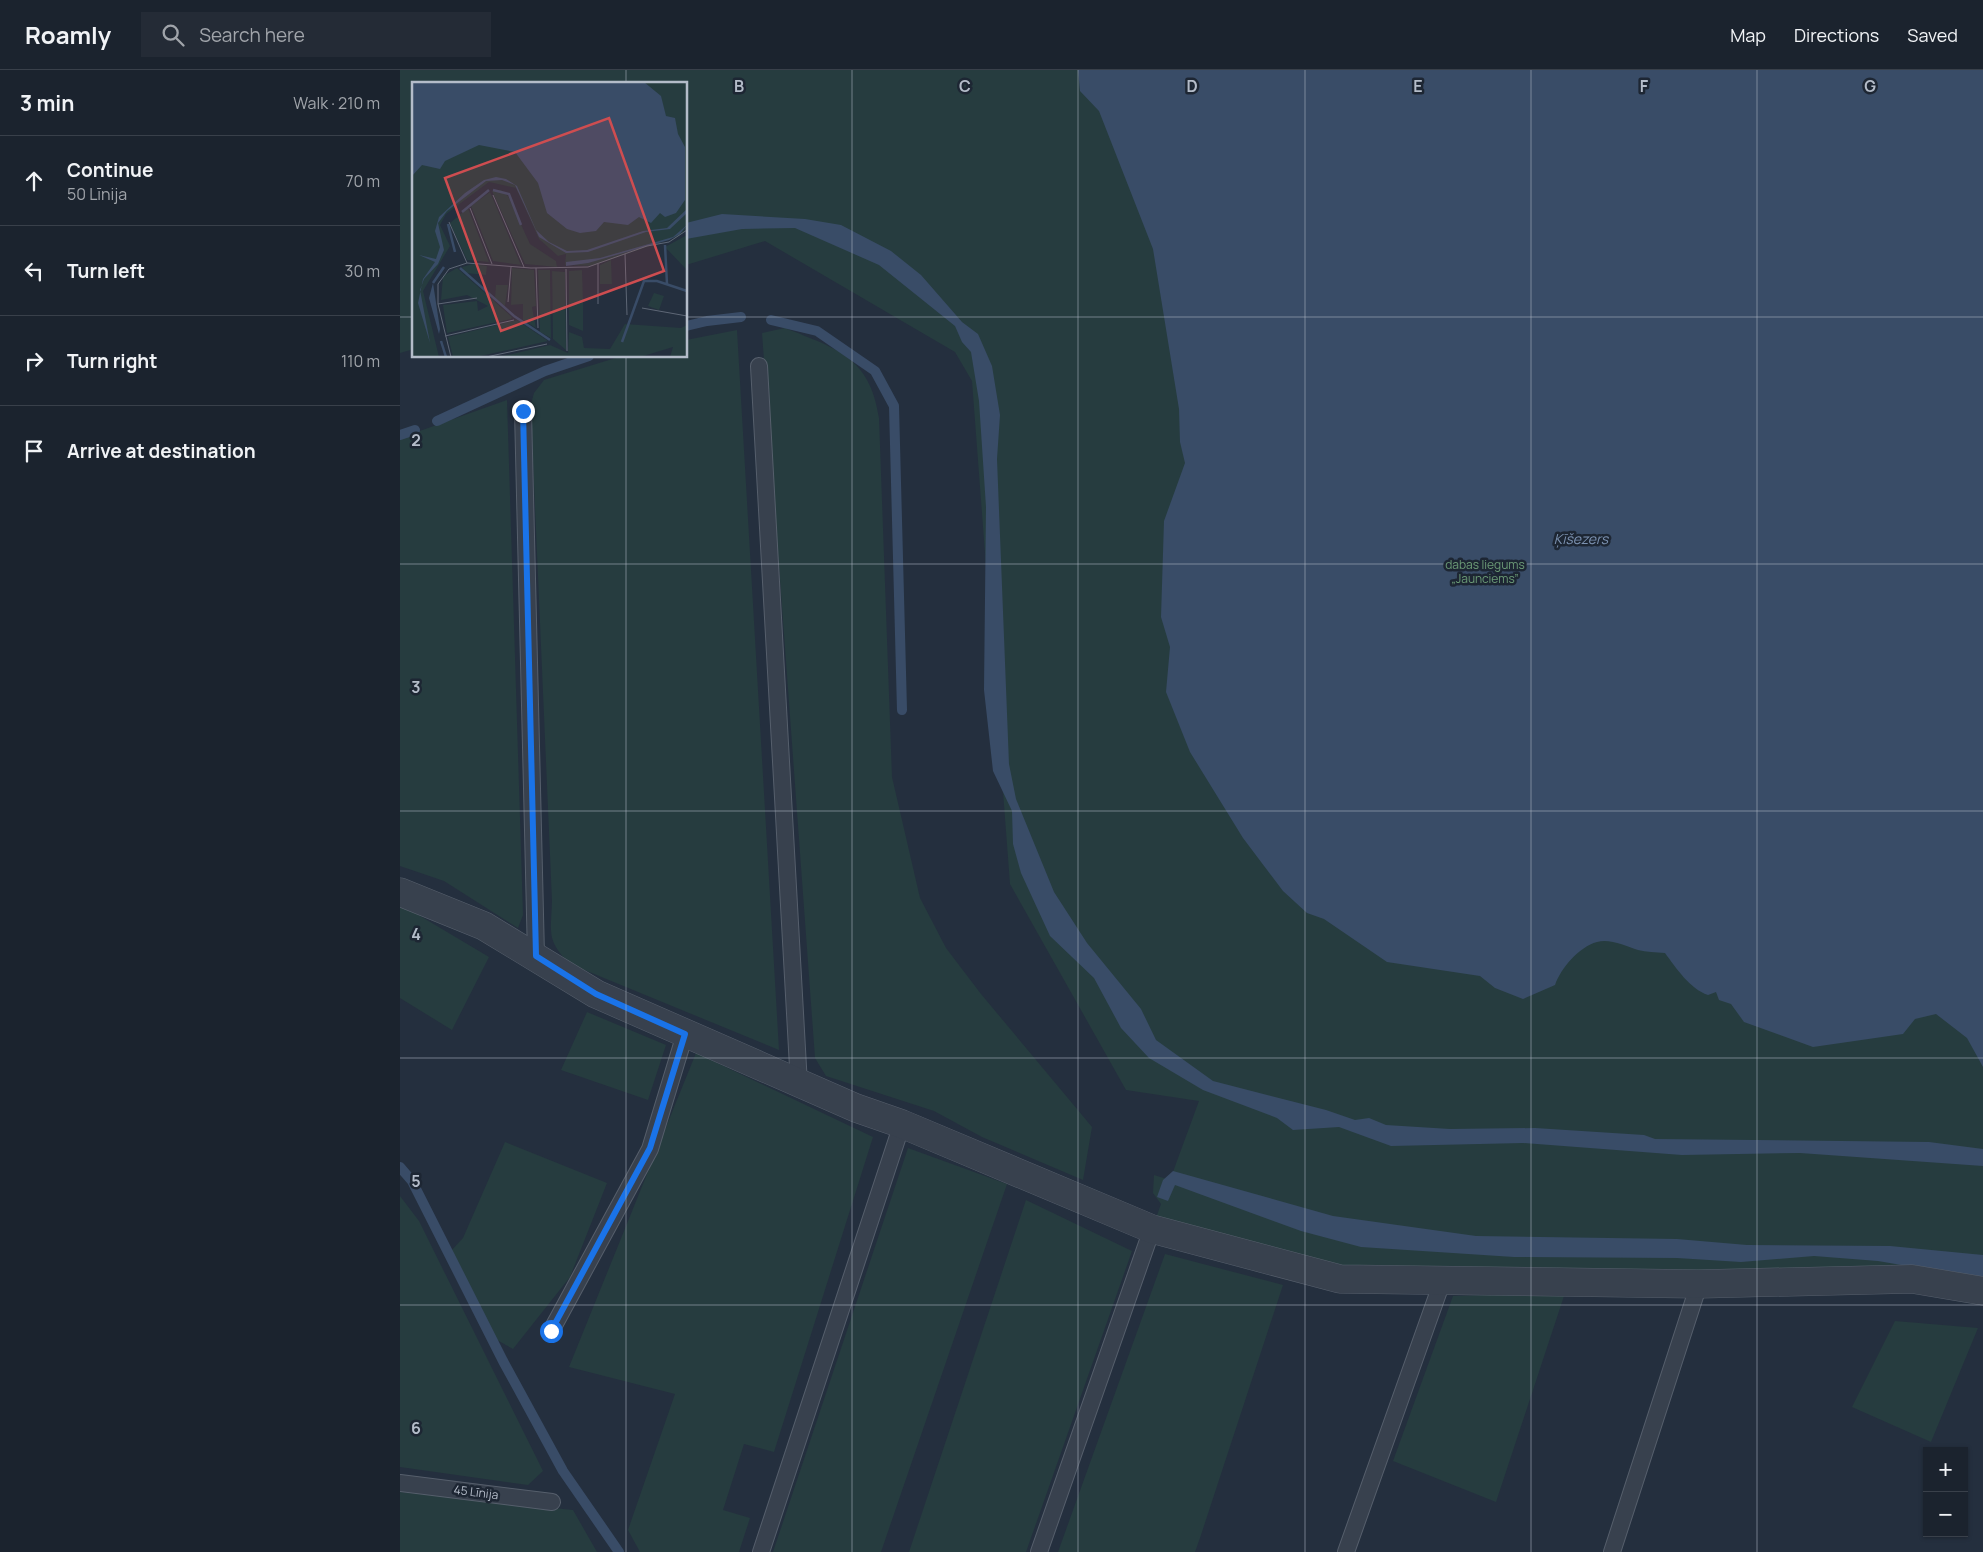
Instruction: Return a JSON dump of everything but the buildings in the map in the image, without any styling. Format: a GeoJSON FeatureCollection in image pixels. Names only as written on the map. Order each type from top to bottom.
{"type":"FeatureCollection","features":[{"type":"Feature","properties":{"kind":"street"},"geometry":{"type":"LineString","coordinates":[[400,892],[484,926],[596,994],[799,1085],[902,1124],[1152,1229],[1340,1279],[1442,1282],[1698,1284],[1912,1280],[1983,1291]]}},
{"type":"Feature","properties":{"kind":"lane"},"geometry":{"type":"LineString","coordinates":[[759,366],[799,1085]]}},
{"type":"Feature","properties":{"kind":"lane"},"geometry":{"type":"LineString","coordinates":[[523,411],[536,956]]}},
{"type":"Feature","properties":{"kind":"lane"},"geometry":{"type":"LineString","coordinates":[[551,1331],[650,1148],[685,1034]]}},
{"type":"Feature","properties":{"kind":"lane"},"geometry":{"type":"LineString","coordinates":[[761,1552],[902,1124]]}},
{"type":"Feature","properties":{"kind":"lane"},"geometry":{"type":"LineString","coordinates":[[1039,1552],[1152,1229]]}},
{"type":"Feature","properties":{"kind":"lane"},"geometry":{"type":"LineString","coordinates":[[1346,1552],[1442,1282]]}},
{"type":"Feature","properties":{"kind":"lane"},"geometry":{"type":"LineString","coordinates":[[1612,1552],[1698,1284]]}},
{"type":"Feature","properties":{"kind":"lane","name":"45 Līnija"},"geometry":{"type":"LineString","coordinates":[[400,1483],[552,1502]]}},
{"type":"Feature","properties":{"kind":"green space","name":"Ķīšezers"},"geometry":{"type":"Polygon","coordinates":[[[400,70],[1983,70],[1983,1289],[1380,1281],[1156,1218],[1161,1204],[1153,1193],[1154,1175],[1170,1180],[1199,1101],[1126,1090],[1010,884],[972,381],[955,352],[765,241],[688,264],[688,82],[412,82],[412,350],[400,353],[400,70]]]}},
{"type":"Feature","properties":{"kind":"green space"},"geometry":{"type":"Polygon","coordinates":[[[785,328],[820,342],[848,358],[859,368],[868,381],[875,397],[879,418],[892,777],[920,898],[946,948],[981,994],[1092,1127],[1083,1180],[982,1137],[934,1111],[826,1076],[815,1058],[762,333],[785,328]]]}},
{"type":"Feature","properties":{"kind":"green space"},"geometry":{"type":"Polygon","coordinates":[[[737,330],[779,1050],[570,964],[553,942],[551,929],[552,901],[531,404],[534,393],[544,380],[616,358],[688,358],[688,340],[737,330]]]}},
{"type":"Feature","properties":{"kind":"green space"},"geometry":{"type":"Polygon","coordinates":[[[507,400],[523,915],[518,928],[444,881],[400,866],[400,438],[507,400]]]}},
{"type":"Feature","properties":{"kind":"green space"},"geometry":{"type":"Polygon","coordinates":[[[400,904],[489,957],[452,1030],[400,998],[400,904]]]}},
{"type":"Feature","properties":{"kind":"green space"},"geometry":{"type":"Polygon","coordinates":[[[587,1012],[666,1045],[648,1100],[561,1070],[587,1012]]]}},
{"type":"Feature","properties":{"kind":"green space"},"geometry":{"type":"Polygon","coordinates":[[[696,1053],[873,1137],[774,1452],[744,1444],[723,1510],[750,1518],[739,1552],[640,1552],[628,1530],[675,1394],[569,1367],[696,1053]]]}},
{"type":"Feature","properties":{"kind":"green space"},"geometry":{"type":"Polygon","coordinates":[[[505,1142],[607,1183],[570,1277],[513,1349],[497,1340],[451,1251],[463,1238],[505,1142]]]}},
{"type":"Feature","properties":{"kind":"green space"},"geometry":{"type":"Polygon","coordinates":[[[908,1148],[1007,1184],[881,1552],[773,1552],[908,1148]]]}},
{"type":"Feature","properties":{"kind":"green space"},"geometry":{"type":"Polygon","coordinates":[[[400,1196],[419,1221],[543,1471],[528,1485],[400,1467],[400,1196]]]}},
{"type":"Feature","properties":{"kind":"green space"},"geometry":{"type":"Polygon","coordinates":[[[1026,1200],[1132,1251],[1026,1552],[909,1552],[1026,1200]]]}},
{"type":"Feature","properties":{"kind":"green space"},"geometry":{"type":"Polygon","coordinates":[[[1165,1254],[1283,1285],[1195,1552],[1058,1552],[1165,1254]]]}},
{"type":"Feature","properties":{"kind":"green space"},"geometry":{"type":"Polygon","coordinates":[[[1565,1293],[1496,1502],[1393,1461],[1453,1296],[1565,1293]]]}},
{"type":"Feature","properties":{"kind":"green space"},"geometry":{"type":"Polygon","coordinates":[[[1895,1321],[1978,1328],[1931,1442],[1852,1407],[1895,1321]]]}},
{"type":"Feature","properties":{"kind":"green space"},"geometry":{"type":"Polygon","coordinates":[[[400,1492],[573,1510],[597,1552],[400,1552],[400,1492]]]}},
{"type":"Feature","properties":{"kind":"water","name":"Ķīšezers"},"geometry":{"type":"Polygon","coordinates":[[[1078,70],[1983,70],[1983,1067],[1967,1038],[1936,1014],[1915,1019],[1903,1034],[1813,1047],[1744,1022],[1731,1004],[1719,1000],[1716,992],[1708,995],[1689,983],[1665,953],[1641,951],[1612,942],[1597,942],[1584,948],[1566,965],[1555,985],[1523,999],[1495,988],[1480,976],[1387,962],[1324,919],[1307,913],[1283,891],[1243,838],[1190,752],[1166,692],[1170,647],[1161,617],[1164,521],[1185,463],[1180,442],[1179,409],[1153,249],[1099,111],[1080,91],[1078,70]]]}},
{"type":"Feature","properties":{"kind":"water"},"geometry":{"type":"Polygon","coordinates":[[[722,214],[805,219],[841,225],[891,251],[921,275],[962,322],[978,334],[992,366],[1000,415],[997,459],[1009,764],[1016,799],[1054,892],[1087,943],[1141,1009],[1156,1040],[1213,1081],[1326,1110],[1355,1120],[1369,1118],[1386,1125],[1450,1129],[1535,1128],[1644,1135],[1655,1139],[1929,1142],[1983,1149],[1983,1166],[1800,1153],[1682,1155],[1523,1143],[1391,1146],[1339,1127],[1293,1130],[1277,1118],[1203,1090],[1149,1058],[1121,1028],[1094,978],[1050,936],[1021,873],[1013,844],[1012,811],[993,771],[984,690],[986,507],[979,401],[971,352],[962,342],[955,326],[879,265],[795,228],[742,229],[688,239],[688,222],[722,214]]]}},
{"type":"Feature","properties":{"kind":"water"},"geometry":{"type":"Polygon","coordinates":[[[1173,1171],[1333,1216],[1476,1236],[1677,1239],[1747,1245],[1890,1246],[1983,1255],[1983,1279],[1878,1261],[1814,1256],[1741,1262],[1677,1258],[1514,1257],[1361,1247],[1301,1231],[1175,1185],[1168,1201],[1157,1197],[1163,1180],[1173,1171]]]}},
{"type":"Feature","properties":{"kind":"waterway"},"geometry":{"type":"LineString","coordinates":[[688,326],[741,317]]}},
{"type":"Feature","properties":{"kind":"waterway"},"geometry":{"type":"LineString","coordinates":[[771,320],[817,331],[875,371],[894,406],[902,710]]}},
{"type":"Feature","properties":{"kind":"waterway"},"geometry":{"type":"LineString","coordinates":[[437,421],[545,371],[583,358]]}},
{"type":"Feature","properties":{"kind":"waterway"},"geometry":{"type":"LineString","coordinates":[[400,435],[415,430]]}},
{"type":"Feature","properties":{"kind":"waterway"},"geometry":{"type":"LineString","coordinates":[[400,1167],[412,1181],[503,1361],[563,1471],[619,1552]]}},
{"type":"Feature","properties":{"kind":"route"},"geometry":{"type":"LineString","coordinates":[[523,411],[536,956],[596,994],[685,1034],[650,1148],[551,1331]]}},
{"type":"Feature","properties":{"kind":"park label","name":"dabas liegums „Jaunciems”"},"geometry":{"type":"Point","coordinates":[1485,571]}}]}
